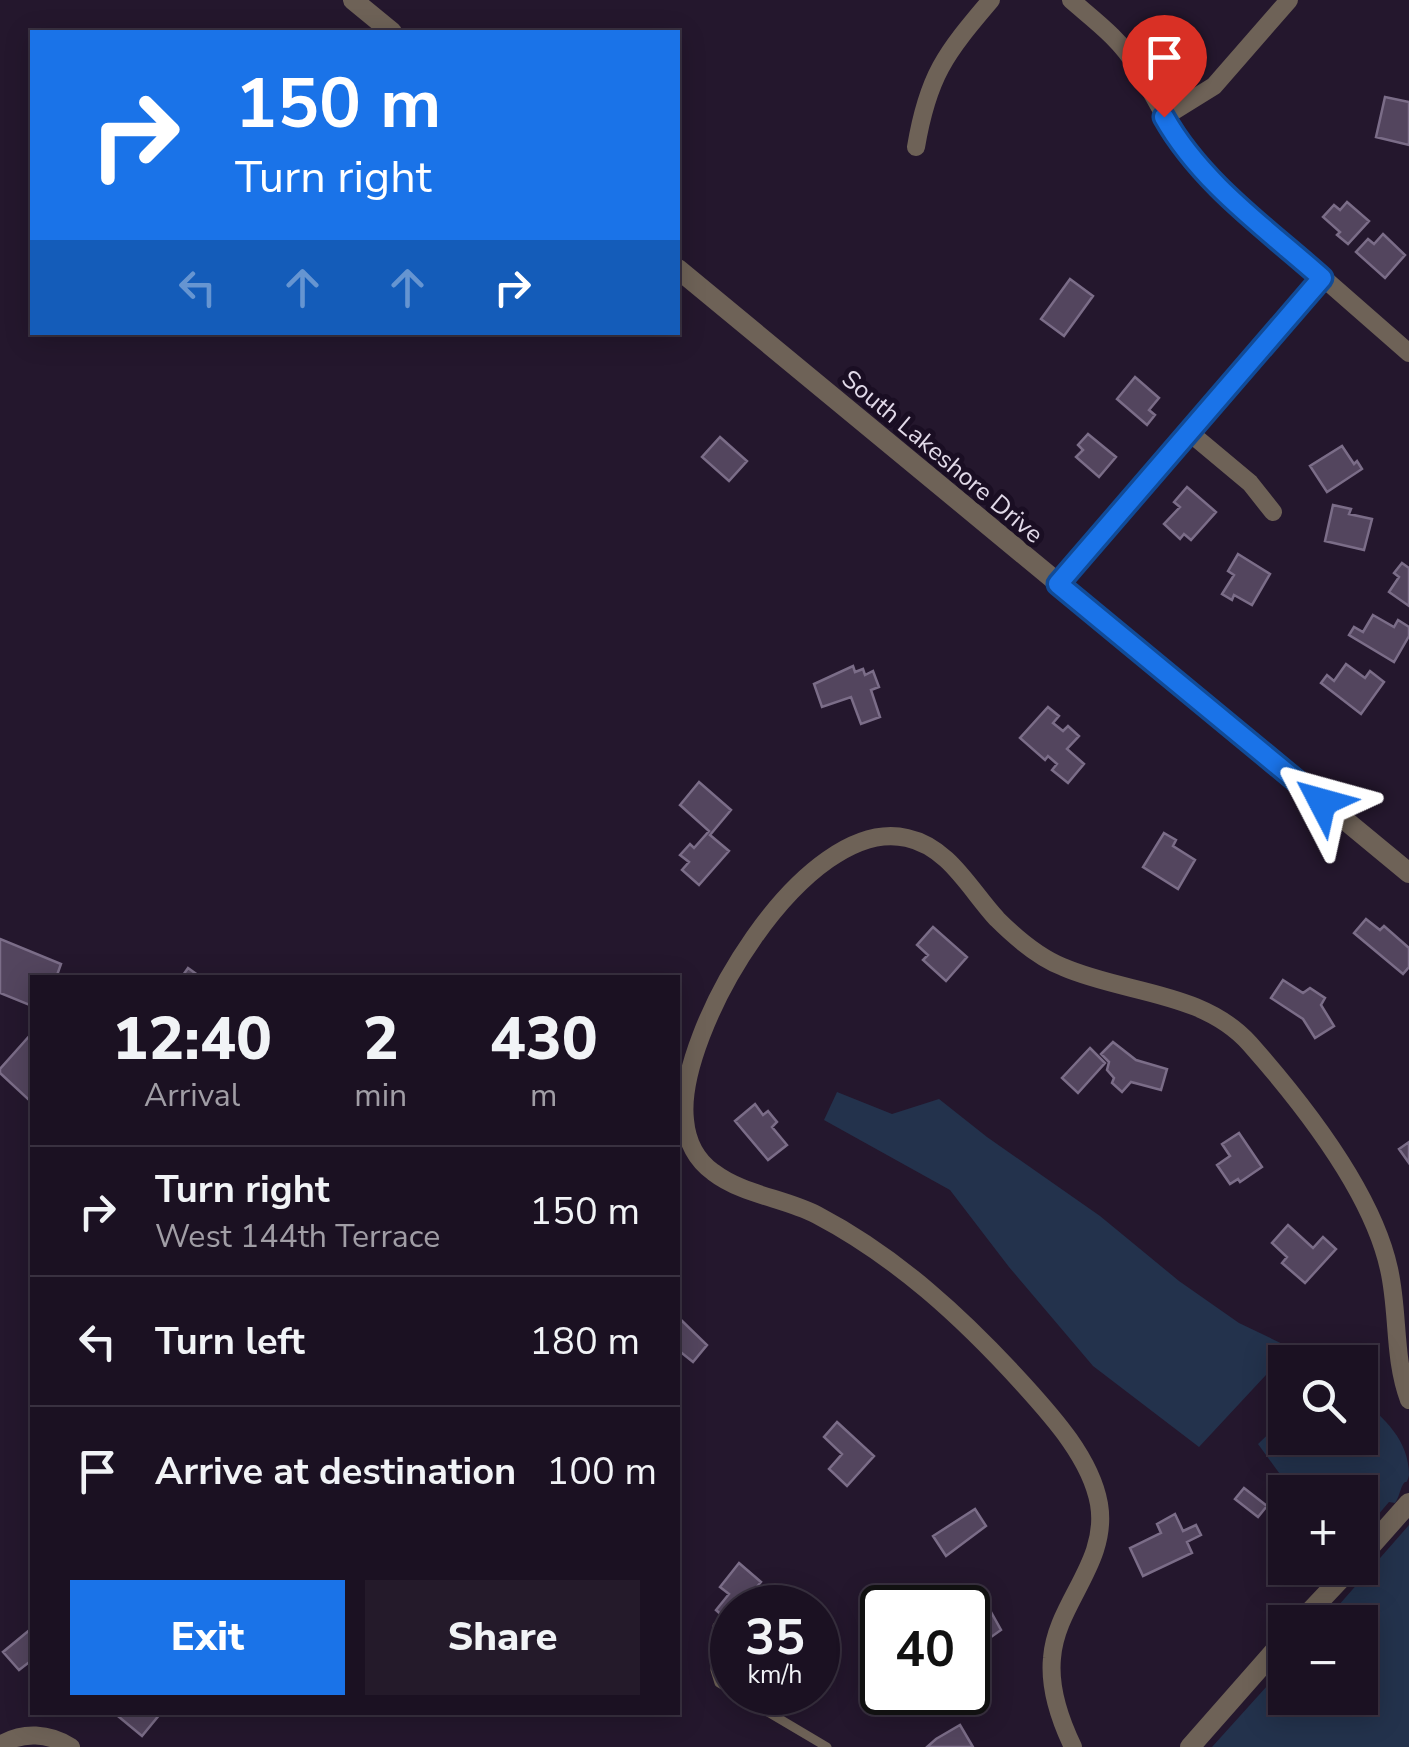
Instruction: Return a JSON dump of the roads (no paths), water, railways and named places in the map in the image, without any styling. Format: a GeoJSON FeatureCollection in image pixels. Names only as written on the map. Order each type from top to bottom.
{"type":"FeatureCollection","features":[{"type":"Feature","properties":{"kind":"street"},"geometry":{"type":"LineString","coordinates":[[353,0],[390,30]]}},
{"type":"Feature","properties":{"kind":"street"},"geometry":{"type":"LineString","coordinates":[[916,148],[929,87],[938,66],[992,0]]}},
{"type":"Feature","properties":{"kind":"street"},"geometry":{"type":"LineString","coordinates":[[1071,0],[1119,43],[1136,65],[1182,149],[1207,176],[1409,353]]}},
{"type":"Feature","properties":{"kind":"street"},"geometry":{"type":"LineString","coordinates":[[1164,117],[1214,86],[1289,0]]}},
{"type":"Feature","properties":{"kind":"street","name":"South Lakeshore Drive"},"geometry":{"type":"LineString","coordinates":[[680,271],[1409,873]]}},
{"type":"Feature","properties":{"kind":"street"},"geometry":{"type":"LineString","coordinates":[[1058,584],[1322,278]]}},
{"type":"Feature","properties":{"kind":"street"},"geometry":{"type":"LineString","coordinates":[[1190,432],[1250,483],[1274,512]]}},
{"type":"Feature","properties":{"kind":"street"},"geometry":{"type":"LineString","coordinates":[[1074,1747],[1058,1709],[1052,1657],[1058,1632],[1098,1546],[1098,1500],[1084,1463],[1025,1386],[923,1285],[876,1250],[819,1216],[725,1180],[698,1158],[689,1141],[684,1114],[697,1046],[749,947],[802,881],[827,860],[864,840],[906,837],[937,852],[1012,934],[1056,965],[1092,979],[1196,1006],[1230,1024],[1271,1070],[1338,1158],[1365,1201],[1381,1235],[1390,1276],[1398,1367],[1409,1400]]}},
{"type":"Feature","properties":{"kind":"street"},"geometry":{"type":"LineString","coordinates":[[1378,1538],[1409,1503]]}},
{"type":"Feature","properties":{"kind":"street"},"geometry":{"type":"LineString","coordinates":[[1316,1605],[1335,1585]]}},
{"type":"Feature","properties":{"kind":"street"},"geometry":{"type":"LineString","coordinates":[[1190,1747],[1268,1658]]}},
{"type":"Feature","properties":{"kind":"street"},"geometry":{"type":"LineString","coordinates":[[0,1745],[22,1736],[41,1736],[58,1739],[71,1747]]}},
{"type":"Feature","properties":{"kind":"lane"},"geometry":{"type":"LineString","coordinates":[[773,1715],[827,1747]]}},
{"type":"Feature","properties":{"kind":"water"},"geometry":{"type":"Polygon","coordinates":[[[837,1092],[892,1114],[939,1099],[1100,1216],[1179,1281],[1239,1323],[1285,1345],[1268,1345],[1268,1373],[1199,1447],[1093,1366],[950,1190],[824,1120],[837,1092]]]}},
{"type":"Feature","properties":{"kind":"water"},"geometry":{"type":"Polygon","coordinates":[[[1378,1415],[1400,1441],[1409,1475],[1395,1503],[1389,1502],[1378,1515],[1378,1475],[1281,1475],[1258,1444],[1268,1434],[1268,1455],[1378,1455],[1378,1415]]]}},
{"type":"Feature","properties":{"kind":"water"},"geometry":{"type":"Polygon","coordinates":[[[1409,1525],[1409,1747],[1212,1747],[1268,1685],[1268,1715],[1378,1715],[1378,1605],[1339,1605],[1356,1585],[1378,1585],[1378,1560],[1409,1525]]]}}]}
